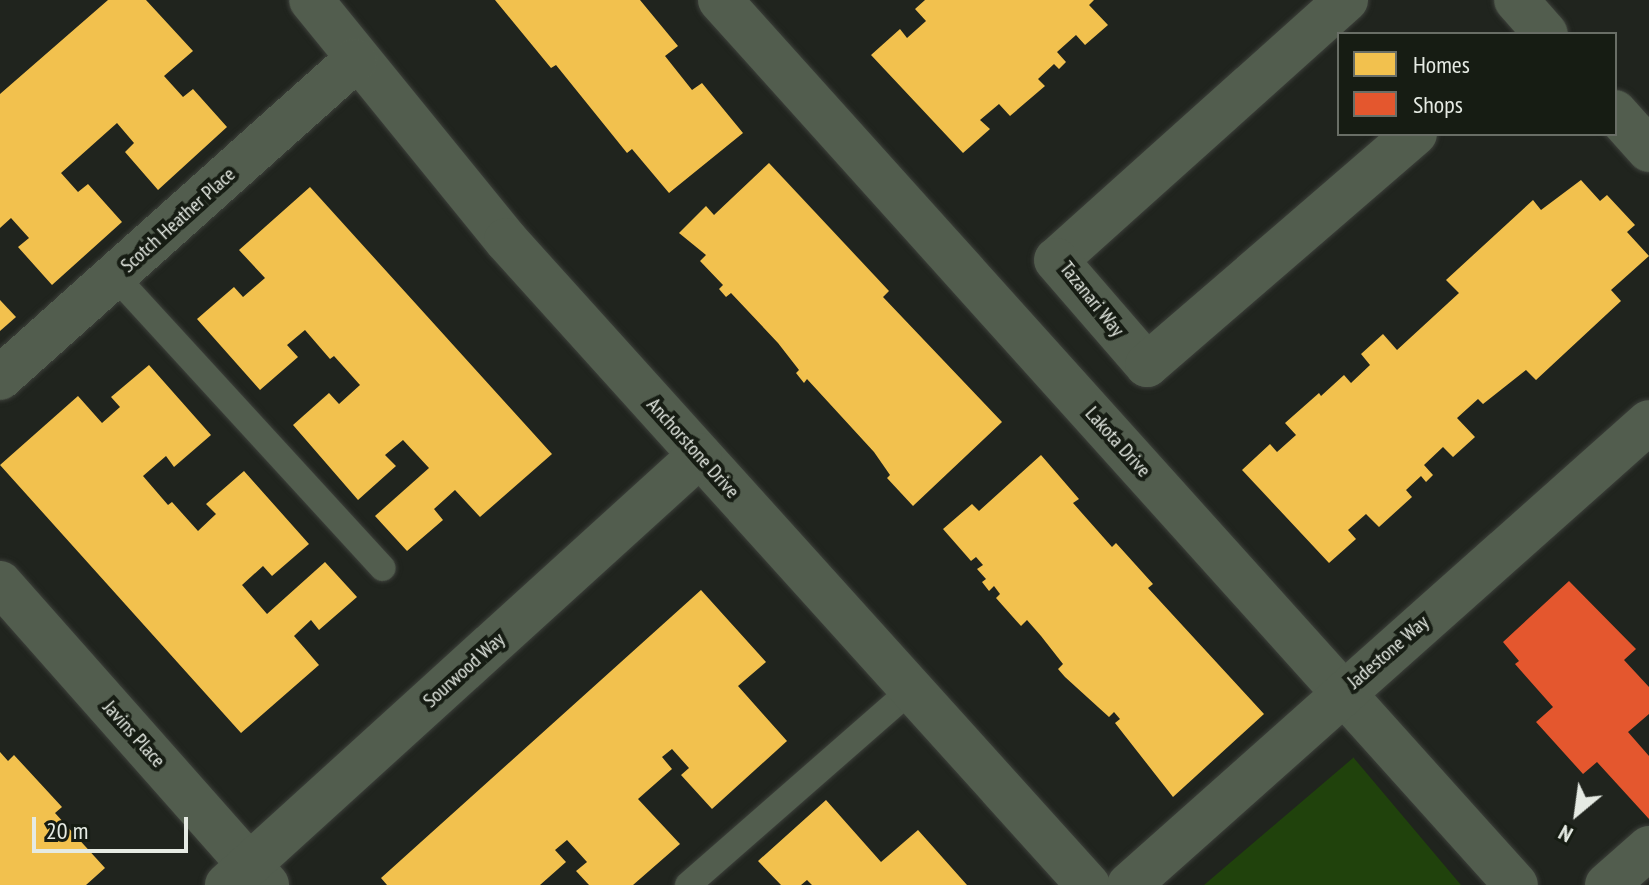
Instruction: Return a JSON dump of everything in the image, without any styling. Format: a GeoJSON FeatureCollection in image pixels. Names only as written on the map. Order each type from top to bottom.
{"type":"FeatureCollection","features":[{"type":"Feature","properties":{"kind":"street","name":"Anchorstone Drive"},"geometry":{"type":"LineString","coordinates":[[311,0],[355,61],[506,240],[1088,885]]}},
{"type":"Feature","properties":{"kind":"street","name":"Lakota Drive"},"geometry":{"type":"LineString","coordinates":[[720,0],[1516,885]]}},
{"type":"Feature","properties":{"kind":"street","name":"Tazanari Way"},"geometry":{"type":"LineString","coordinates":[[1346,0],[1056,260],[1147,365],[1413,136]]}},
{"type":"Feature","properties":{"kind":"street","name":"Scotch Heather Place"},"geometry":{"type":"LineString","coordinates":[[0,378],[355,61]]}},
{"type":"Feature","properties":{"kind":"street"},"geometry":{"type":"LineString","coordinates":[[1617,114],[1649,150]]}},
{"type":"Feature","properties":{"kind":"street","name":"Jadestone Way"},"geometry":{"type":"LineString","coordinates":[[1129,885],[1343,691],[1649,422]]}},
{"type":"Feature","properties":{"kind":"street","name":"Sourwood Way"},"geometry":{"type":"LineString","coordinates":[[248,878],[700,455]]}},
{"type":"Feature","properties":{"kind":"street","name":"Javins Place"},"geometry":{"type":"LineString","coordinates":[[0,583],[248,878]]}},
{"type":"Feature","properties":{"kind":"street"},"geometry":{"type":"LineString","coordinates":[[1607,885],[1649,848]]}},
{"type":"Feature","properties":{"kind":"lane"},"geometry":{"type":"LineString","coordinates":[[115,276],[383,568]]}},
{"type":"Feature","properties":{"kind":"lane"},"geometry":{"type":"LineString","coordinates":[[688,885],[911,690]]}},
{"type":"Feature","properties":{"kind":"green space"},"geometry":{"type":"Polygon","coordinates":[[[1353,758],[1461,885],[1204,885],[1353,758]]]}},
{"type":"Feature","properties":{"kind":"building: Homes"},"geometry":{"type":"Polygon","coordinates":[[[108,0],[146,0],[193,51],[164,76],[183,97],[193,89],[227,127],[158,190],[125,152],[134,143],[117,123],[61,173],[78,192],[88,184],[122,222],[52,285],[18,247],[29,238],[11,218],[0,228],[0,94],[108,0]]]}},
{"type":"Feature","properties":{"kind":"building: Homes"},"geometry":{"type":"Polygon","coordinates":[[[495,0],[640,0],[678,46],[665,56],[692,90],[702,83],[743,133],[669,193],[632,149],[627,153],[556,65],[551,68],[495,0]]]}},
{"type":"Feature","properties":{"kind":"building: Homes"},"geometry":{"type":"Polygon","coordinates":[[[925,0],[1094,0],[1089,5],[1108,25],[1085,45],[1076,35],[1057,52],[1066,62],[1059,69],[1054,64],[1038,79],[1045,86],[1010,116],[999,104],[980,120],[990,129],[963,153],[871,55],[900,29],[907,38],[926,21],[915,9],[925,0]]]}},
{"type":"Feature","properties":{"kind":"building: Homes"},"geometry":{"type":"Polygon","coordinates":[[[769,163],[889,291],[883,297],[1002,422],[913,506],[887,478],[890,475],[874,452],[807,379],[804,383],[796,373],[799,370],[778,343],[731,293],[726,297],[719,289],[723,285],[700,261],[706,255],[679,233],[706,206],[714,215],[769,163]]]}},
{"type":"Feature","properties":{"kind":"building: Homes"},"geometry":{"type":"Polygon","coordinates":[[[1581,180],[1600,201],[1607,195],[1635,225],[1627,232],[1649,256],[1611,290],[1621,301],[1536,380],[1526,370],[1483,404],[1478,399],[1457,418],[1475,437],[1453,457],[1443,447],[1424,465],[1433,475],[1426,482],[1421,476],[1406,490],[1412,497],[1379,527],[1366,514],[1348,530],[1356,539],[1329,563],[1242,470],[1270,444],[1277,452],[1296,435],[1285,423],[1319,393],[1321,396],[1344,375],[1351,383],[1370,365],[1361,354],[1383,334],[1397,350],[1459,293],[1446,280],[1533,200],[1541,210],[1581,180]]]}},
{"type":"Feature","properties":{"kind":"building: Homes"},"geometry":{"type":"Polygon","coordinates":[[[310,187],[552,454],[480,517],[455,490],[434,509],[443,520],[407,551],[375,516],[429,468],[403,440],[385,455],[396,466],[358,500],[293,425],[329,393],[339,404],[360,385],[334,356],[330,359],[305,330],[287,345],[298,357],[260,390],[197,319],[234,287],[243,297],[265,278],[239,250],[310,187]]]}},
{"type":"Feature","properties":{"kind":"building: Homes"},"geometry":{"type":"Polygon","coordinates":[[[0,300],[16,317],[0,331],[0,300]]]}},
{"type":"Feature","properties":{"kind":"building: Homes"},"geometry":{"type":"Polygon","coordinates":[[[149,365],[211,435],[174,467],[166,456],[143,476],[168,505],[172,502],[198,531],[216,514],[206,504],[244,471],[309,544],[272,576],[263,566],[242,585],[267,614],[325,562],[357,597],[319,630],[311,620],[294,636],[319,665],[241,733],[0,465],[78,396],[102,423],[120,407],[111,397],[149,365]]]}},
{"type":"Feature","properties":{"kind":"building: Homes"},"geometry":{"type":"Polygon","coordinates":[[[1041,455],[1079,499],[1073,503],[1112,547],[1116,543],[1153,584],[1148,588],[1264,714],[1173,797],[1115,723],[1120,719],[1114,712],[1109,717],[1065,677],[1058,669],[1063,664],[1041,636],[1027,620],[1021,626],[996,598],[1000,594],[994,586],[989,591],[982,582],[986,579],[977,569],[983,565],[976,557],[971,561],[943,529],[972,504],[979,511],[1041,455]]]}},
{"type":"Feature","properties":{"kind":"building: Homes"},"geometry":{"type":"Polygon","coordinates":[[[701,590],[766,662],[738,686],[787,741],[712,809],[681,775],[689,768],[672,749],[662,757],[672,769],[638,799],[680,844],[633,885],[589,885],[576,871],[587,862],[567,840],[555,850],[566,862],[540,885],[387,885],[381,878],[701,590]]]}},
{"type":"Feature","properties":{"kind":"building: Homes"},"geometry":{"type":"Polygon","coordinates":[[[0,752],[8,761],[14,755],[62,807],[55,813],[105,868],[86,885],[0,885],[0,752]]]}},
{"type":"Feature","properties":{"kind":"building: Homes"},"geometry":{"type":"Polygon","coordinates":[[[826,800],[881,862],[918,830],[967,885],[812,885],[807,880],[801,885],[781,885],[758,861],[826,800]]]}},
{"type":"Feature","properties":{"kind":"building: Shops"},"geometry":{"type":"Polygon","coordinates":[[[1569,581],[1636,649],[1624,660],[1649,687],[1649,714],[1628,732],[1649,756],[1649,819],[1597,762],[1583,774],[1536,722],[1553,707],[1515,664],[1519,661],[1503,642],[1569,581]]]}}]}
